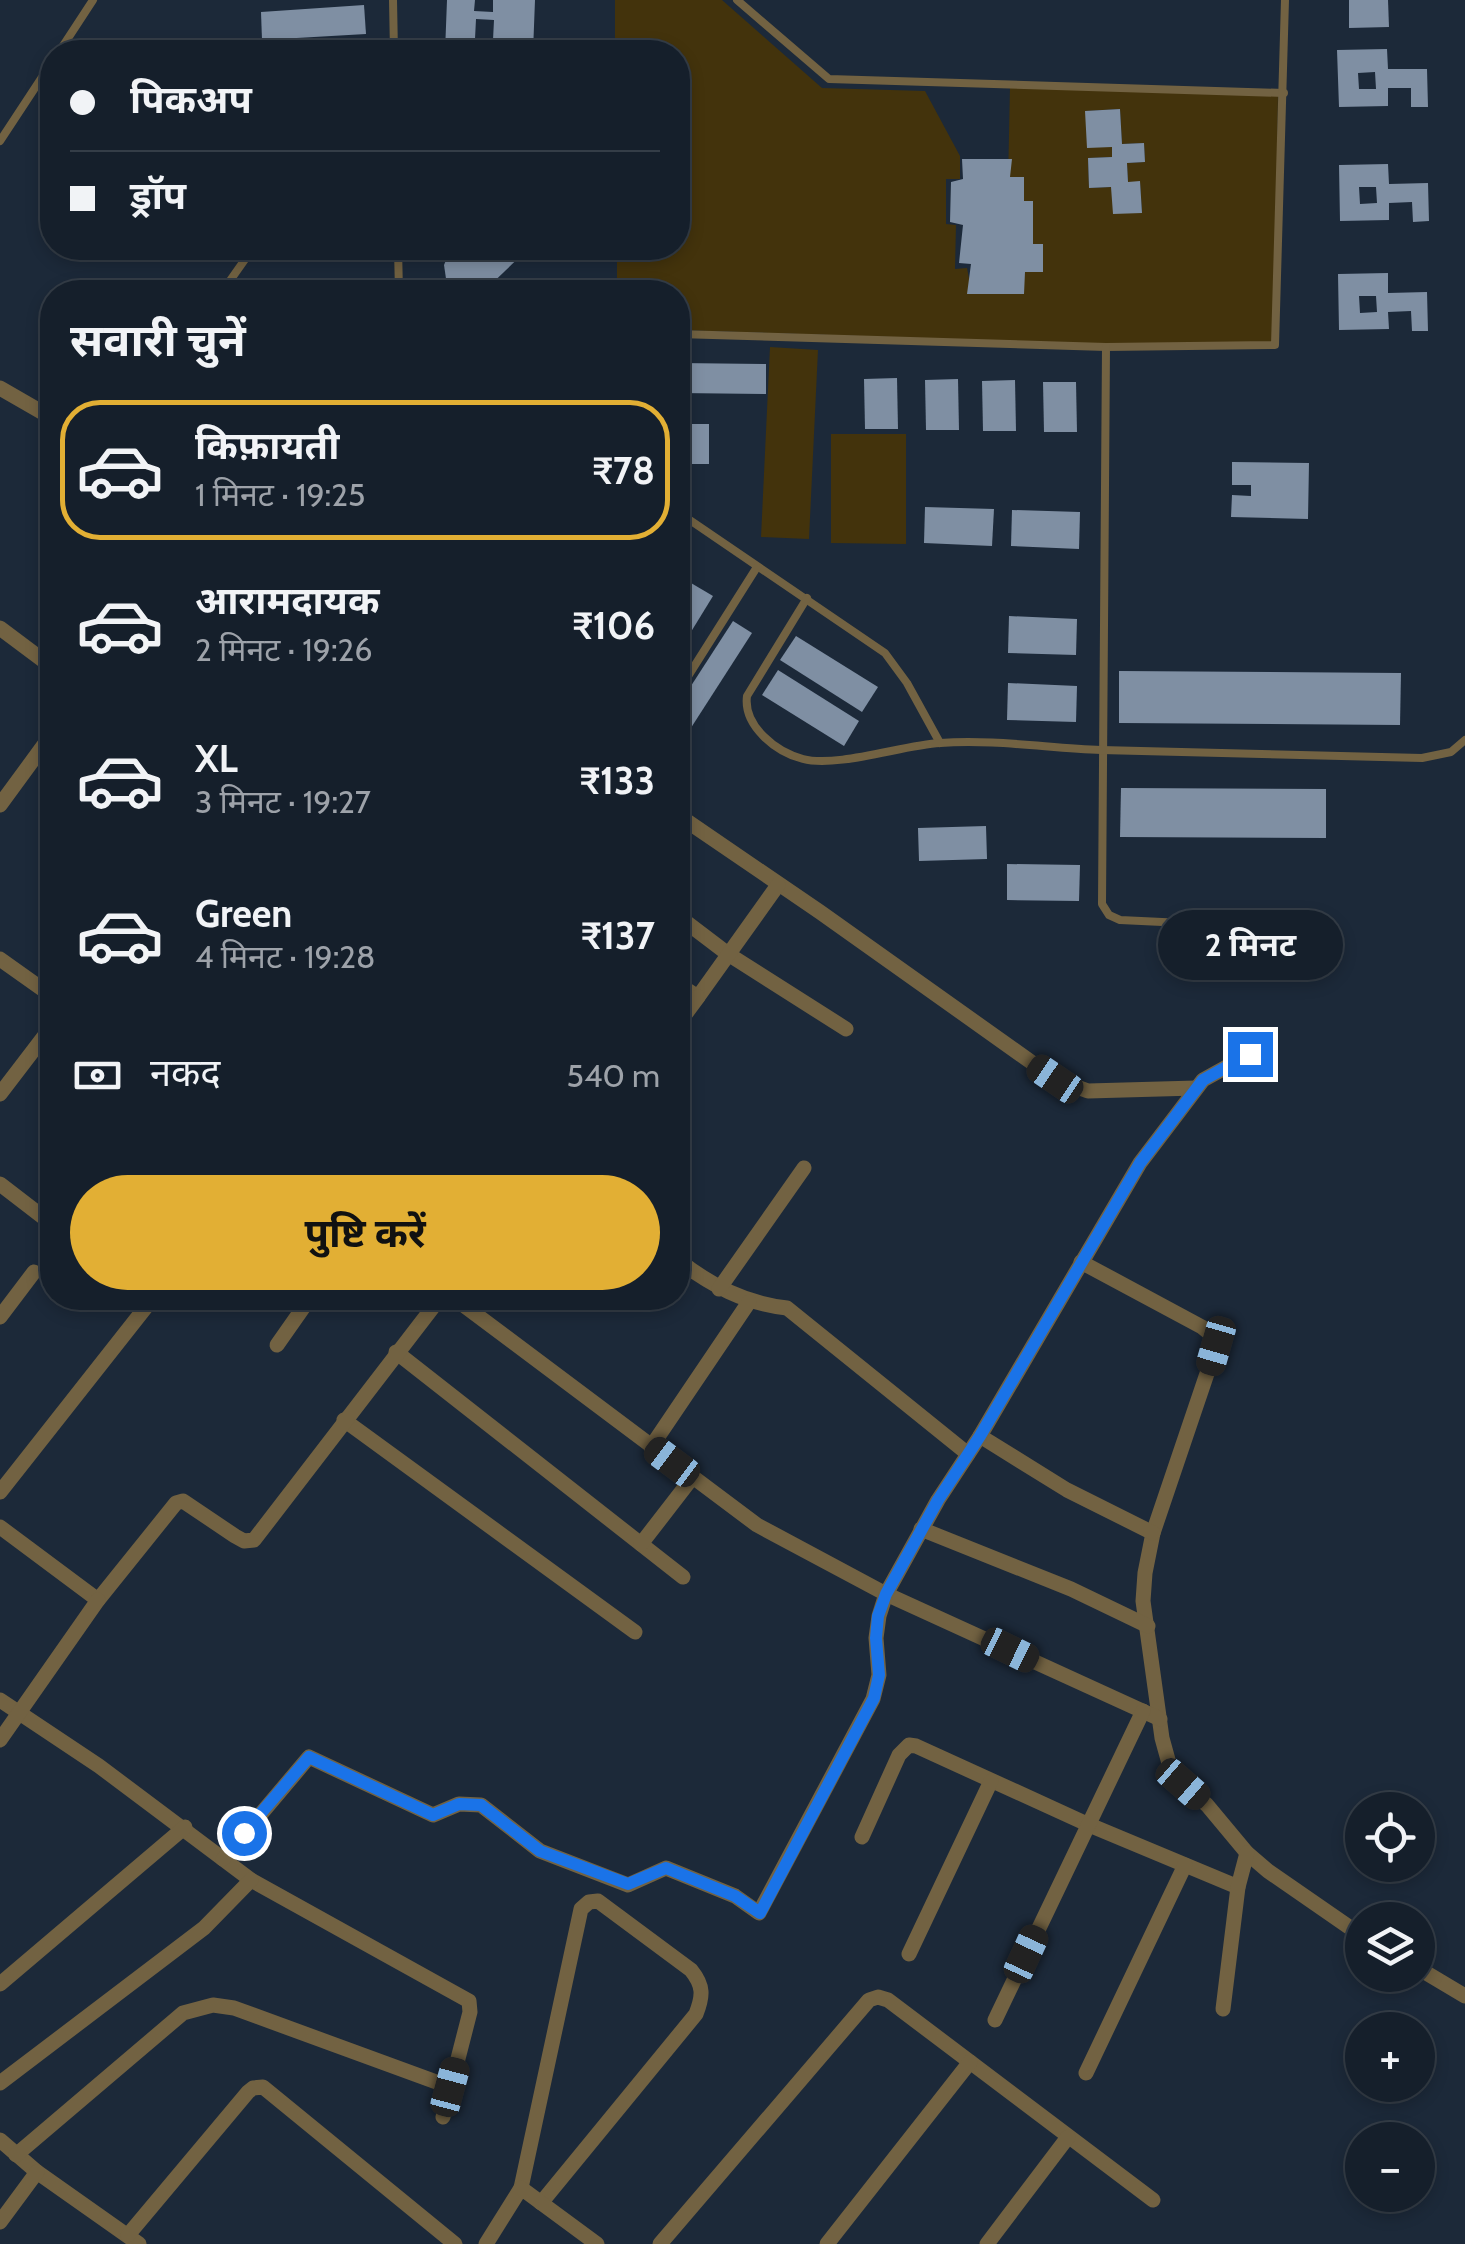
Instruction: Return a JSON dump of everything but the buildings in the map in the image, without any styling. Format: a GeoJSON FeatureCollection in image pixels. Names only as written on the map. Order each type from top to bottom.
{"type":"FeatureCollection","features":[{"type":"Feature","properties":{"kind":"street"},"geometry":{"type":"LineString","coordinates":[[0,388],[40,411]]}},
{"type":"Feature","properties":{"kind":"street"},"geometry":{"type":"LineString","coordinates":[[0,628],[40,659]]}},
{"type":"Feature","properties":{"kind":"street"},"geometry":{"type":"LineString","coordinates":[[0,805],[40,750]]}},
{"type":"Feature","properties":{"kind":"street"},"geometry":{"type":"LineString","coordinates":[[690,823],[1069,1086],[1088,1092],[1196,1088]]}},
{"type":"Feature","properties":{"kind":"street"},"geometry":{"type":"LineString","coordinates":[[690,1008],[778,885]]}},
{"type":"Feature","properties":{"kind":"street"},"geometry":{"type":"LineString","coordinates":[[690,925],[728,954],[846,1028]]}},
{"type":"Feature","properties":{"kind":"street"},"geometry":{"type":"LineString","coordinates":[[0,959],[40,987]]}},
{"type":"Feature","properties":{"kind":"street"},"geometry":{"type":"LineString","coordinates":[[690,992],[698,997]]}},
{"type":"Feature","properties":{"kind":"street"},"geometry":{"type":"LineString","coordinates":[[0,1094],[40,1042]]}},
{"type":"Feature","properties":{"kind":"street"},"geometry":{"type":"LineString","coordinates":[[223,1859],[309,1757],[433,1815],[459,1804],[481,1805],[540,1851],[628,1884],[666,1868],[735,1896],[760,1913],[874,1698],[879,1675],[876,1638],[886,1594],[921,1529],[1140,1163],[1212,1072],[1250,1054]]}},
{"type":"Feature","properties":{"kind":"street"},"geometry":{"type":"LineString","coordinates":[[719,1289],[804,1168]]}},
{"type":"Feature","properties":{"kind":"street"},"geometry":{"type":"LineString","coordinates":[[0,1184],[40,1215]]}},
{"type":"Feature","properties":{"kind":"street"},"geometry":{"type":"LineString","coordinates":[[1081,1262],[1213,1336],[1216,1346],[1153,1533],[1143,1601],[1170,1767],[1247,1853],[1345,1924]]}},
{"type":"Feature","properties":{"kind":"street"},"geometry":{"type":"LineString","coordinates":[[690,1268],[719,1289],[749,1302],[787,1308],[968,1454]]}},
{"type":"Feature","properties":{"kind":"street"},"geometry":{"type":"LineString","coordinates":[[0,1318],[34,1272]]}},
{"type":"Feature","properties":{"kind":"street"},"geometry":{"type":"LineString","coordinates":[[652,1447],[749,1302]]}},
{"type":"Feature","properties":{"kind":"street"},"geometry":{"type":"LineString","coordinates":[[0,1492],[142,1310]]}},
{"type":"Feature","properties":{"kind":"street"},"geometry":{"type":"LineString","coordinates":[[277,1345],[302,1310]]}},
{"type":"Feature","properties":{"kind":"street"},"geometry":{"type":"LineString","coordinates":[[0,1740],[98,1600],[176,1503],[184,1501],[234,1536],[254,1540],[430,1310]]}},
{"type":"Feature","properties":{"kind":"street"},"geometry":{"type":"LineString","coordinates":[[470,1310],[756,1525],[886,1594],[1160,1719]]}},
{"type":"Feature","properties":{"kind":"street"},"geometry":{"type":"LineString","coordinates":[[396,1352],[684,1577]]}},
{"type":"Feature","properties":{"kind":"street"},"geometry":{"type":"LineString","coordinates":[[344,1420],[635,1632]]}},
{"type":"Feature","properties":{"kind":"street"},"geometry":{"type":"LineString","coordinates":[[980,1436],[1067,1490],[1153,1533]]}},
{"type":"Feature","properties":{"kind":"street"},"geometry":{"type":"LineString","coordinates":[[642,1544],[692,1478]]}},
{"type":"Feature","properties":{"kind":"street"},"geometry":{"type":"LineString","coordinates":[[0,1527],[98,1600]]}},
{"type":"Feature","properties":{"kind":"street"},"geometry":{"type":"LineString","coordinates":[[921,1529],[1071,1588],[1148,1626]]}},
{"type":"Feature","properties":{"kind":"street"},"geometry":{"type":"LineString","coordinates":[[0,1700],[184,1827],[251,1880],[468,2001],[470,2012],[443,2117]]}},
{"type":"Feature","properties":{"kind":"street"},"geometry":{"type":"LineString","coordinates":[[994,2020],[1143,1711]]}},
{"type":"Feature","properties":{"kind":"street"},"geometry":{"type":"LineString","coordinates":[[862,1837],[899,1755],[909,1745],[1238,1887]]}},
{"type":"Feature","properties":{"kind":"street"},"geometry":{"type":"LineString","coordinates":[[909,1954],[991,1781]]}},
{"type":"Feature","properties":{"kind":"street"},"geometry":{"type":"LineString","coordinates":[[0,1984],[184,1827]]}},
{"type":"Feature","properties":{"kind":"street"},"geometry":{"type":"LineString","coordinates":[[1223,2009],[1238,1887],[1247,1853]]}},
{"type":"Feature","properties":{"kind":"street"},"geometry":{"type":"LineString","coordinates":[[1086,2072],[1185,1865]]}},
{"type":"Feature","properties":{"kind":"street"},"geometry":{"type":"LineString","coordinates":[[0,2083],[204,1928],[251,1880]]}},
{"type":"Feature","properties":{"kind":"street"},"geometry":{"type":"LineString","coordinates":[[486,2244],[521,2188],[581,1909],[598,1901],[691,1970],[701,1983],[702,1998],[696,2014],[541,2203]]}},
{"type":"Feature","properties":{"kind":"street"},"geometry":{"type":"LineString","coordinates":[[1435,1978],[1465,1996]]}},
{"type":"Feature","properties":{"kind":"street"},"geometry":{"type":"LineString","coordinates":[[660,2244],[868,2000],[878,1997],[888,2000],[1153,2200]]}},
{"type":"Feature","properties":{"kind":"street"},"geometry":{"type":"LineString","coordinates":[[16,2155],[184,2013],[197,2008],[234,2008],[450,2087]]}},
{"type":"Feature","properties":{"kind":"street"},"geometry":{"type":"LineString","coordinates":[[826,2244],[970,2062]]}},
{"type":"Feature","properties":{"kind":"street"},"geometry":{"type":"LineString","coordinates":[[0,2140],[37,2172],[134,2239],[248,2092],[263,2087],[454,2244]]}},
{"type":"Feature","properties":{"kind":"street"},"geometry":{"type":"LineString","coordinates":[[987,2244],[1068,2137]]}},
{"type":"Feature","properties":{"kind":"street"},"geometry":{"type":"LineString","coordinates":[[0,2222],[37,2172]]}},
{"type":"Feature","properties":{"kind":"street"},"geometry":{"type":"LineString","coordinates":[[521,2188],[597,2244]]}},
{"type":"Feature","properties":{"kind":"lane"},"geometry":{"type":"LineString","coordinates":[[66,40],[94,0]]}},
{"type":"Feature","properties":{"kind":"lane"},"geometry":{"type":"LineString","coordinates":[[393,0],[394,40]]}},
{"type":"Feature","properties":{"kind":"lane"},"geometry":{"type":"LineString","coordinates":[[738,0],[829,79],[1284,93]]}},
{"type":"Feature","properties":{"kind":"lane"},"geometry":{"type":"LineString","coordinates":[[690,334],[1106,346],[1277,344],[1285,0]]}},
{"type":"Feature","properties":{"kind":"lane"},"geometry":{"type":"LineString","coordinates":[[0,141],[40,80]]}},
{"type":"Feature","properties":{"kind":"lane"},"geometry":{"type":"LineString","coordinates":[[1106,346],[1102,904],[1109,915],[1120,920],[1268,927]]}},
{"type":"Feature","properties":{"kind":"lane"},"geometry":{"type":"LineString","coordinates":[[690,520],[885,652],[940,742]]}},
{"type":"Feature","properties":{"kind":"lane"},"geometry":{"type":"LineString","coordinates":[[690,673],[757,566]]}},
{"type":"Feature","properties":{"kind":"lane"},"geometry":{"type":"LineString","coordinates":[[807,598],[747,696],[752,724],[790,754],[806,760],[830,760],[940,742],[1422,758],[1450,752],[1465,740]]}},
{"type":"Feature","properties":{"kind":"shaded area"},"geometry":{"type":"Polygon","coordinates":[[[615,0],[722,0],[822,88],[925,91],[960,156],[960,179],[946,179],[946,224],[956,225],[955,269],[967,268],[971,289],[1030,246],[1020,205],[1008,182],[1010,87],[1278,94],[1275,344],[1104,344],[690,330],[690,280],[617,280],[617,260],[690,260],[690,40],[615,40],[615,0]],[[1120,109],[1086,111],[1112,147],[1112,157],[1088,158],[1089,188],[1111,187],[1142,212],[1140,182],[1128,182],[1127,163],[1145,162],[1144,143],[1122,144],[1120,109]]]}},
{"type":"Feature","properties":{"kind":"shaded area"},"geometry":{"type":"Polygon","coordinates":[[[770,347],[818,350],[809,539],[761,537],[770,347]]]}},
{"type":"Feature","properties":{"kind":"shaded area"},"geometry":{"type":"Polygon","coordinates":[[[831,434],[906,434],[906,544],[831,543],[831,434]]]}},
{"type":"Feature","properties":{"kind":"route"},"geometry":{"type":"LineString","coordinates":[[244,1833],[309,1757],[433,1815],[459,1804],[481,1805],[540,1851],[628,1884],[666,1868],[735,1896],[760,1913],[874,1698],[879,1675],[878,1616],[921,1529],[1140,1163],[1203,1080],[1250,1054]]}}]}
